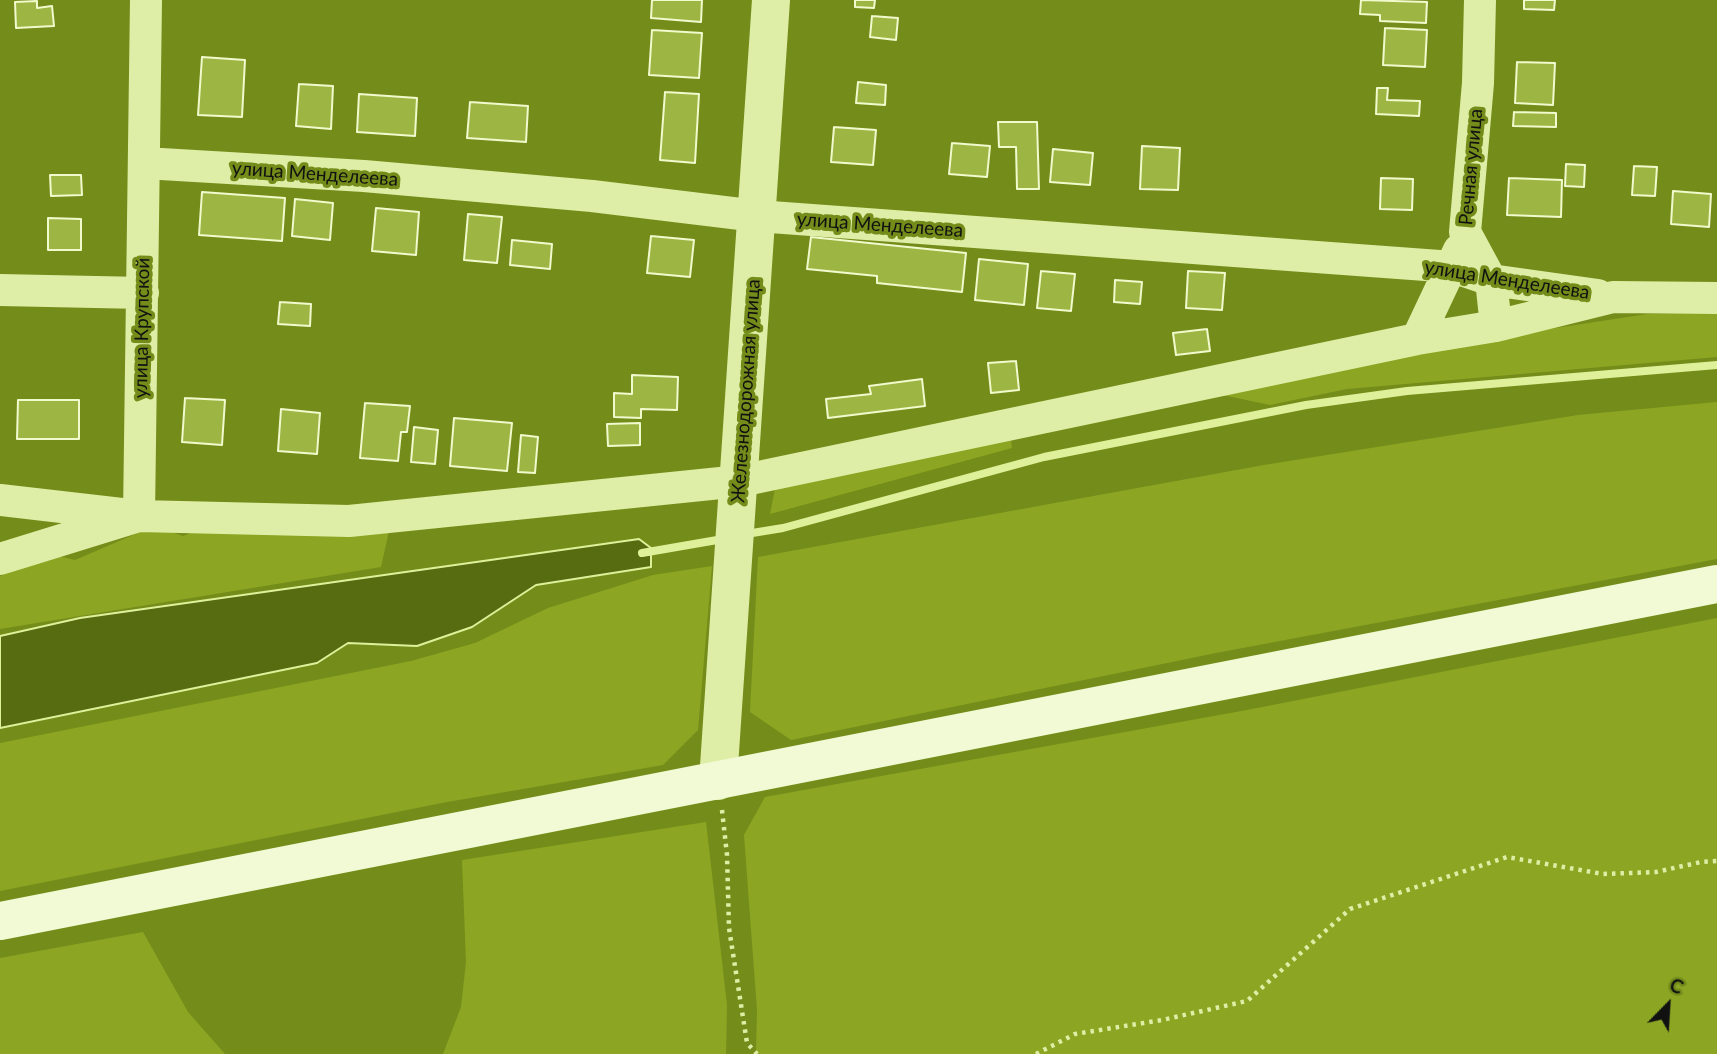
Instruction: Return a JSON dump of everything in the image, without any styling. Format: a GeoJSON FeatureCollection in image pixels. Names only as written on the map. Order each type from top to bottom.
{"type":"FeatureCollection","features":[{"type":"Feature","properties":{"kind":"main road"},"geometry":{"type":"LineString","coordinates":[[0,921],[1717,584]]}},
{"type":"Feature","properties":{"kind":"street","name":"улица Крупской"},"geometry":{"type":"LineString","coordinates":[[139,516],[146,0]]}},
{"type":"Feature","properties":{"kind":"street","name":"Железнодорожная улица"},"geometry":{"type":"LineString","coordinates":[[718,781],[737,535],[771,0]]}},
{"type":"Feature","properties":{"kind":"street","name":"Речная улица"},"geometry":{"type":"LineString","coordinates":[[1480,0],[1478,83],[1465,232],[1491,280],[1496,326]]}},
{"type":"Feature","properties":{"kind":"street","name":"улица Менделеева"},"geometry":{"type":"LineString","coordinates":[[144,163],[364,176],[592,197],[757,216],[1453,267],[1491,280],[1613,297]]}},
{"type":"Feature","properties":{"kind":"street"},"geometry":{"type":"LineString","coordinates":[[1417,339],[1453,267],[1465,232]]}},
{"type":"Feature","properties":{"kind":"street"},"geometry":{"type":"LineString","coordinates":[[0,290],[143,293]]}},
{"type":"Feature","properties":{"kind":"street"},"geometry":{"type":"LineString","coordinates":[[0,500],[139,516],[349,520],[740,481],[1417,339],[1496,326],[1613,297],[1717,298]]}},
{"type":"Feature","properties":{"kind":"street"},"geometry":{"type":"LineString","coordinates":[[0,559],[139,516]]}},
{"type":"Feature","properties":{"kind":"path"},"geometry":{"type":"LineString","coordinates":[[718,781],[727,855],[729,929],[747,1044],[757,1054]]}},
{"type":"Feature","properties":{"kind":"path"},"geometry":{"type":"LineString","coordinates":[[1036,1054],[1075,1034],[1162,1020],[1247,1001],[1350,909],[1507,856],[1603,874],[1656,872],[1717,861]]}},
{"type":"Feature","properties":{"kind":"shaded area"},"geometry":{"type":"Polygon","coordinates":[[[1717,313],[1717,357],[1347,389],[1270,405],[1218,394],[1256,374],[1647,314],[1717,313]]]}},
{"type":"Feature","properties":{"kind":"shaded area"},"geometry":{"type":"Polygon","coordinates":[[[1717,402],[1717,559],[1216,653],[791,740],[750,712],[758,557],[1264,465],[1578,415],[1717,402]]]}},
{"type":"Feature","properties":{"kind":"shaded area"},"geometry":{"type":"Polygon","coordinates":[[[1009,425],[1012,448],[770,514],[776,484],[1009,425]]]}},
{"type":"Feature","properties":{"kind":"shaded area"},"geometry":{"type":"Polygon","coordinates":[[[391,522],[381,567],[0,629],[0,576],[58,556],[75,560],[154,526],[183,536],[215,524],[391,522]]]}},
{"type":"Feature","properties":{"kind":"shaded area"},"geometry":{"type":"Polygon","coordinates":[[[639,539],[651,548],[651,567],[536,585],[472,627],[417,646],[348,643],[317,663],[0,728],[0,636],[80,618],[639,539]]]}},
{"type":"Feature","properties":{"kind":"shaded area"},"geometry":{"type":"Polygon","coordinates":[[[712,566],[698,730],[663,765],[447,802],[0,891],[0,743],[411,661],[475,643],[548,608],[653,575],[712,566]]]}},
{"type":"Feature","properties":{"kind":"shaded area"},"geometry":{"type":"Polygon","coordinates":[[[1717,618],[1717,1054],[756,1054],[757,1010],[744,835],[765,797],[1247,710],[1717,618]]]}},
{"type":"Feature","properties":{"kind":"shaded area"},"geometry":{"type":"Polygon","coordinates":[[[706,822],[727,1005],[726,1054],[443,1054],[461,1007],[466,962],[462,860],[706,822]]]}},
{"type":"Feature","properties":{"kind":"shaded area"},"geometry":{"type":"Polygon","coordinates":[[[143,932],[188,1012],[225,1054],[0,1054],[0,958],[143,932]]]}},
{"type":"Feature","properties":{"kind":"building"},"geometry":{"type":"Polygon","coordinates":[[[652,0],[702,0],[701,22],[651,18],[652,0]]]}},
{"type":"Feature","properties":{"kind":"building"},"geometry":{"type":"Polygon","coordinates":[[[855,0],[875,0],[874,8],[855,7],[855,0]]]}},
{"type":"Feature","properties":{"kind":"building"},"geometry":{"type":"Polygon","coordinates":[[[1361,0],[1427,2],[1426,23],[1380,21],[1380,15],[1360,14],[1361,0]]]}},
{"type":"Feature","properties":{"kind":"building"},"geometry":{"type":"Polygon","coordinates":[[[1524,0],[1555,0],[1554,10],[1524,9],[1524,0]]]}},
{"type":"Feature","properties":{"kind":"building"},"geometry":{"type":"Polygon","coordinates":[[[37,1],[37,8],[52,6],[54,26],[16,28],[15,2],[37,1]]]}},
{"type":"Feature","properties":{"kind":"building"},"geometry":{"type":"Polygon","coordinates":[[[872,16],[898,18],[896,40],[870,37],[872,16]]]}},
{"type":"Feature","properties":{"kind":"building"},"geometry":{"type":"Polygon","coordinates":[[[1385,28],[1427,30],[1425,67],[1383,65],[1385,28]]]}},
{"type":"Feature","properties":{"kind":"building"},"geometry":{"type":"Polygon","coordinates":[[[652,30],[702,33],[699,78],[649,75],[652,30]]]}},
{"type":"Feature","properties":{"kind":"building"},"geometry":{"type":"Polygon","coordinates":[[[202,57],[245,60],[242,117],[198,115],[202,57]]]}},
{"type":"Feature","properties":{"kind":"building"},"geometry":{"type":"Polygon","coordinates":[[[1517,62],[1555,63],[1553,105],[1515,103],[1517,62]]]}},
{"type":"Feature","properties":{"kind":"building"},"geometry":{"type":"Polygon","coordinates":[[[858,82],[886,85],[885,105],[856,103],[858,82]]]}},
{"type":"Feature","properties":{"kind":"building"},"geometry":{"type":"Polygon","coordinates":[[[299,84],[333,86],[331,129],[296,126],[299,84]]]}},
{"type":"Feature","properties":{"kind":"building"},"geometry":{"type":"Polygon","coordinates":[[[1377,88],[1388,88],[1387,100],[1420,101],[1419,116],[1376,114],[1377,88]]]}},
{"type":"Feature","properties":{"kind":"building"},"geometry":{"type":"Polygon","coordinates":[[[665,92],[699,94],[695,163],[660,160],[665,92]]]}},
{"type":"Feature","properties":{"kind":"building"},"geometry":{"type":"Polygon","coordinates":[[[359,94],[417,98],[415,136],[357,132],[359,94]]]}},
{"type":"Feature","properties":{"kind":"building"},"geometry":{"type":"Polygon","coordinates":[[[470,102],[528,106],[526,142],[467,138],[470,102]]]}},
{"type":"Feature","properties":{"kind":"building"},"geometry":{"type":"Polygon","coordinates":[[[1514,112],[1556,113],[1556,127],[1513,126],[1514,112]]]}},
{"type":"Feature","properties":{"kind":"building"},"geometry":{"type":"Polygon","coordinates":[[[998,122],[1037,122],[1039,189],[1017,189],[1016,147],[999,147],[998,122]]]}},
{"type":"Feature","properties":{"kind":"building"},"geometry":{"type":"Polygon","coordinates":[[[834,127],[876,130],[873,165],[831,162],[834,127]]]}},
{"type":"Feature","properties":{"kind":"building"},"geometry":{"type":"Polygon","coordinates":[[[952,143],[990,146],[987,177],[949,174],[952,143]]]}},
{"type":"Feature","properties":{"kind":"building"},"geometry":{"type":"Polygon","coordinates":[[[1142,146],[1180,148],[1178,190],[1140,189],[1142,146]]]}},
{"type":"Feature","properties":{"kind":"building"},"geometry":{"type":"Polygon","coordinates":[[[1053,149],[1093,153],[1090,185],[1050,182],[1053,149]]]}},
{"type":"Feature","properties":{"kind":"building"},"geometry":{"type":"Polygon","coordinates":[[[1566,164],[1585,165],[1584,187],[1565,186],[1566,164]]]}},
{"type":"Feature","properties":{"kind":"building"},"geometry":{"type":"Polygon","coordinates":[[[1634,166],[1657,167],[1655,196],[1632,195],[1634,166]]]}},
{"type":"Feature","properties":{"kind":"building"},"geometry":{"type":"Polygon","coordinates":[[[50,175],[81,175],[82,195],[51,196],[50,175]]]}},
{"type":"Feature","properties":{"kind":"building"},"geometry":{"type":"Polygon","coordinates":[[[1381,178],[1413,179],[1412,210],[1380,209],[1381,178]]]}},
{"type":"Feature","properties":{"kind":"building"},"geometry":{"type":"Polygon","coordinates":[[[1509,178],[1562,180],[1561,217],[1507,215],[1509,178]]]}},
{"type":"Feature","properties":{"kind":"building"},"geometry":{"type":"Polygon","coordinates":[[[1673,191],[1711,194],[1709,227],[1671,224],[1673,191]]]}},
{"type":"Feature","properties":{"kind":"building"},"geometry":{"type":"Polygon","coordinates":[[[202,192],[285,198],[282,241],[199,235],[202,192]]]}},
{"type":"Feature","properties":{"kind":"building"},"geometry":{"type":"Polygon","coordinates":[[[295,199],[333,203],[330,240],[292,236],[295,199]]]}},
{"type":"Feature","properties":{"kind":"building"},"geometry":{"type":"Polygon","coordinates":[[[376,208],[419,212],[416,255],[372,251],[376,208]]]}},
{"type":"Feature","properties":{"kind":"building"},"geometry":{"type":"Polygon","coordinates":[[[468,214],[502,217],[497,263],[464,260],[468,214]]]}},
{"type":"Feature","properties":{"kind":"building"},"geometry":{"type":"Polygon","coordinates":[[[48,218],[81,219],[81,250],[48,250],[48,218]]]}},
{"type":"Feature","properties":{"kind":"building"},"geometry":{"type":"Polygon","coordinates":[[[651,236],[694,240],[690,277],[647,273],[651,236]]]}},
{"type":"Feature","properties":{"kind":"building"},"geometry":{"type":"Polygon","coordinates":[[[811,237],[966,253],[962,292],[877,283],[877,276],[807,269],[811,237]]]}},
{"type":"Feature","properties":{"kind":"building"},"geometry":{"type":"Polygon","coordinates":[[[512,240],[552,244],[550,269],[510,265],[512,240]]]}},
{"type":"Feature","properties":{"kind":"building"},"geometry":{"type":"Polygon","coordinates":[[[979,259],[1028,264],[1024,305],[975,300],[979,259]]]}},
{"type":"Feature","properties":{"kind":"building"},"geometry":{"type":"Polygon","coordinates":[[[1041,271],[1075,274],[1071,311],[1037,308],[1041,271]]]}},
{"type":"Feature","properties":{"kind":"building"},"geometry":{"type":"Polygon","coordinates":[[[1188,271],[1225,273],[1222,310],[1186,308],[1188,271]]]}},
{"type":"Feature","properties":{"kind":"building"},"geometry":{"type":"Polygon","coordinates":[[[1115,280],[1142,282],[1140,304],[1114,302],[1115,280]]]}},
{"type":"Feature","properties":{"kind":"building"},"geometry":{"type":"Polygon","coordinates":[[[280,302],[311,304],[310,326],[278,324],[280,302]]]}},
{"type":"Feature","properties":{"kind":"building"},"geometry":{"type":"Polygon","coordinates":[[[1207,329],[1210,351],[1176,355],[1173,333],[1207,329]]]}},
{"type":"Feature","properties":{"kind":"building"},"geometry":{"type":"Polygon","coordinates":[[[1016,361],[1019,390],[991,393],[988,363],[1016,361]]]}},
{"type":"Feature","properties":{"kind":"building"},"geometry":{"type":"Polygon","coordinates":[[[632,375],[678,377],[677,410],[641,409],[641,418],[614,417],[614,393],[632,394],[632,375]]]}},
{"type":"Feature","properties":{"kind":"building"},"geometry":{"type":"Polygon","coordinates":[[[922,379],[925,406],[828,418],[826,399],[871,394],[869,386],[922,379]]]}},
{"type":"Feature","properties":{"kind":"building"},"geometry":{"type":"Polygon","coordinates":[[[185,398],[225,400],[222,445],[182,442],[185,398]]]}},
{"type":"Feature","properties":{"kind":"building"},"geometry":{"type":"Polygon","coordinates":[[[18,400],[79,400],[79,439],[17,439],[18,400]]]}},
{"type":"Feature","properties":{"kind":"building"},"geometry":{"type":"Polygon","coordinates":[[[365,403],[410,406],[407,432],[401,432],[398,461],[360,458],[365,403]]]}},
{"type":"Feature","properties":{"kind":"building"},"geometry":{"type":"Polygon","coordinates":[[[281,409],[320,413],[317,454],[278,451],[281,409]]]}},
{"type":"Feature","properties":{"kind":"building"},"geometry":{"type":"Polygon","coordinates":[[[454,418],[512,423],[507,471],[450,466],[454,418]]]}},
{"type":"Feature","properties":{"kind":"building"},"geometry":{"type":"Polygon","coordinates":[[[640,423],[640,445],[608,446],[607,424],[640,423]]]}},
{"type":"Feature","properties":{"kind":"building"},"geometry":{"type":"Polygon","coordinates":[[[414,427],[438,430],[435,464],[411,462],[414,427]]]}},
{"type":"Feature","properties":{"kind":"building"},"geometry":{"type":"Polygon","coordinates":[[[521,435],[538,437],[535,473],[518,472],[521,435]]]}},
{"type":"Feature","properties":{"kind":"waterway"},"geometry":{"type":"LineString","coordinates":[[746,534],[783,528],[1044,457],[1306,405],[1407,391],[1717,365]]}},
{"type":"Feature","properties":{"kind":"waterway"},"geometry":{"type":"LineString","coordinates":[[642,553],[723,539]]}}]}
